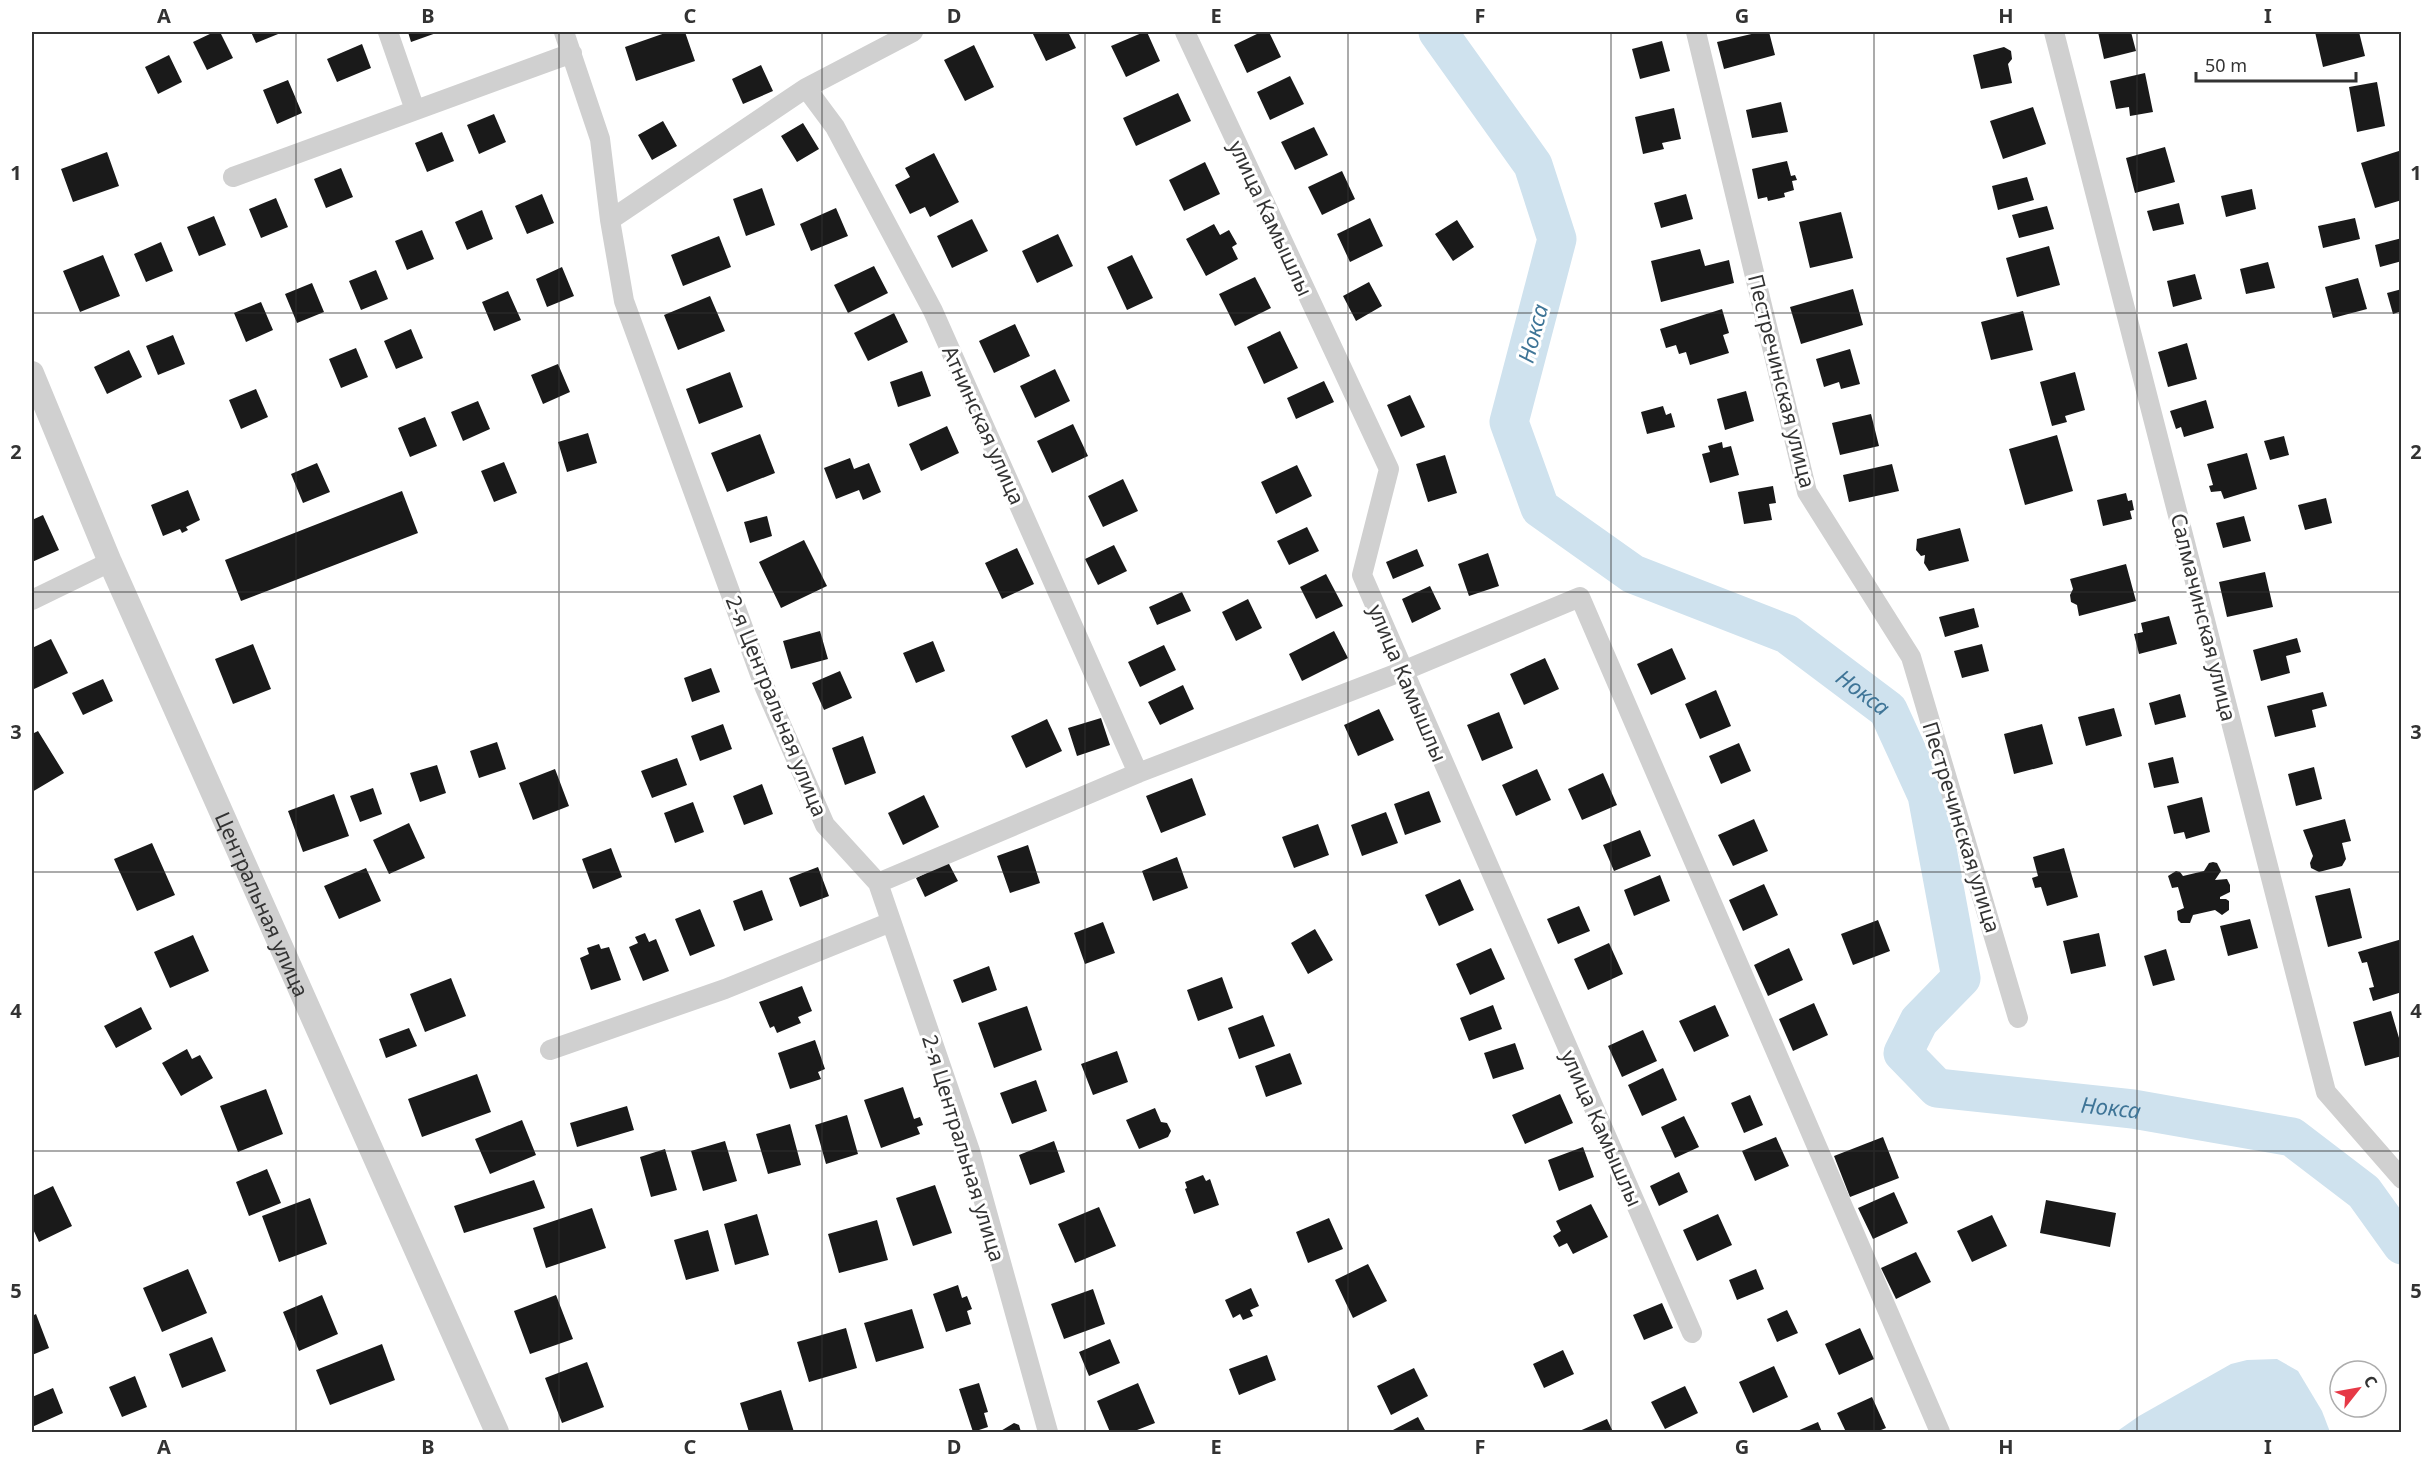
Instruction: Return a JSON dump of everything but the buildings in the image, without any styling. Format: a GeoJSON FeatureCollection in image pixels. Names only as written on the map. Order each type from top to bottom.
{"type":"FeatureCollection","features":[{"type":"Feature","properties":{"kind":"street"},"geometry":{"type":"LineString","coordinates":[[388,32],[415,110]]}},
{"type":"Feature","properties":{"kind":"street","name":"2-я Центральная улица"},"geometry":{"type":"LineString","coordinates":[[564,32],[600,139],[610,220],[624,301],[765,688],[825,825],[878,883],[970,1151],[1048,1432]]}},
{"type":"Feature","properties":{"kind":"street"},"geometry":{"type":"LineString","coordinates":[[610,220],[806,88],[913,32]]}},
{"type":"Feature","properties":{"kind":"street","name":"улица Камышлы"},"geometry":{"type":"LineString","coordinates":[[1185,32],[1389,469],[1362,575],[1692,1333]]}},
{"type":"Feature","properties":{"kind":"street","name":"Пестречинская улица"},"geometry":{"type":"LineString","coordinates":[[1696,32],[1808,492],[1911,657],[2018,1018]]}},
{"type":"Feature","properties":{"kind":"street","name":"Салмачинская улица"},"geometry":{"type":"LineString","coordinates":[[2054,32],[2326,1092],[2402,1179]]}},
{"type":"Feature","properties":{"kind":"street"},"geometry":{"type":"LineString","coordinates":[[233,177],[572,53]]}},
{"type":"Feature","properties":{"kind":"street","name":"Атнинская улица"},"geometry":{"type":"LineString","coordinates":[[806,88],[835,128],[933,311],[1138,773]]}},
{"type":"Feature","properties":{"kind":"street","name":"Центральная улица"},"geometry":{"type":"LineString","coordinates":[[32,373],[110,562],[498,1432]]}},
{"type":"Feature","properties":{"kind":"street"},"geometry":{"type":"LineString","coordinates":[[32,600],[110,562]]}},
{"type":"Feature","properties":{"kind":"street"},"geometry":{"type":"LineString","coordinates":[[878,883],[1138,773],[1403,672],[1580,597],[1940,1432]]}},
{"type":"Feature","properties":{"kind":"street"},"geometry":{"type":"LineString","coordinates":[[550,1050],[725,989],[891,922]]}},
{"type":"Feature","properties":{"kind":"water"},"geometry":{"type":"Polygon","coordinates":[[[2277,1359],[2298,1371],[2322,1411],[2330,1432],[2116,1432],[2139,1416],[2231,1364],[2247,1360],[2277,1359]]]}},
{"type":"Feature","properties":{"kind":"waterway","name":"Нокса"},"geometry":{"type":"LineString","coordinates":[[1438,32],[1533,165],[1557,239],[1509,422],[1540,508],[1633,574],[1787,634],[1888,710],[1927,795],[1961,978],[1919,1021],[1903,1053],[1937,1088],[2133,1109],[2292,1137],[2364,1192],[2402,1245]]}}]}
